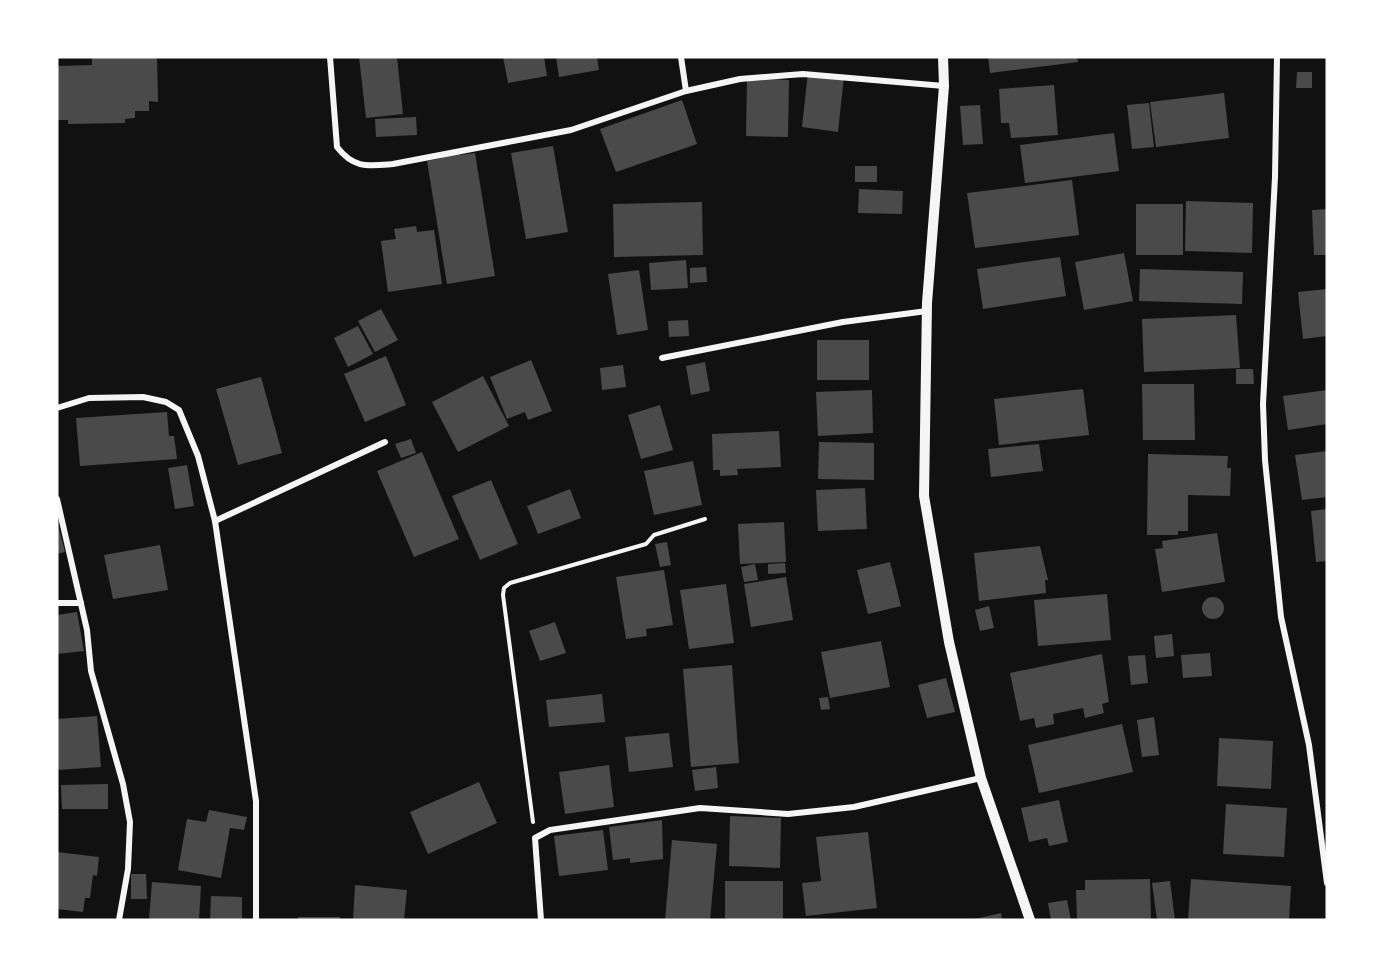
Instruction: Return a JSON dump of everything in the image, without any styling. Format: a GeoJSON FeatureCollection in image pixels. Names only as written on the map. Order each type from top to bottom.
{"type":"FeatureCollection","features":[{"type":"Feature","properties":{"kind":"street"},"geometry":{"type":"LineString","coordinates":[[330,57],[337,147],[345,158],[363,166],[393,164],[571,130],[686,91],[740,79],[803,74],[944,86]]}},
{"type":"Feature","properties":{"kind":"street"},"geometry":{"type":"LineString","coordinates":[[681,57],[686,91]]}},
{"type":"Feature","properties":{"kind":"street"},"geometry":{"type":"LineString","coordinates":[[944,57],[944,86],[927,311],[924,496],[949,642],[981,778],[1030,920]]}},
{"type":"Feature","properties":{"kind":"street"},"geometry":{"type":"LineString","coordinates":[[1277,57],[1275,177],[1263,404],[1265,460],[1281,617],[1308,745],[1327,883]]}},
{"type":"Feature","properties":{"kind":"street"},"geometry":{"type":"LineString","coordinates":[[662,358],[843,322],[927,311]]}},
{"type":"Feature","properties":{"kind":"street"},"geometry":{"type":"LineString","coordinates":[[57,408],[89,399],[143,397],[166,402],[179,410],[198,456],[215,521],[256,801],[256,920]]}},
{"type":"Feature","properties":{"kind":"street"},"geometry":{"type":"LineString","coordinates":[[215,521],[385,442]]}},
{"type":"Feature","properties":{"kind":"street"},"geometry":{"type":"LineString","coordinates":[[57,499],[81,603],[91,671],[123,784],[130,822],[128,869],[119,920]]}},
{"type":"Feature","properties":{"kind":"street"},"geometry":{"type":"LineString","coordinates":[[57,603],[81,603]]}},
{"type":"Feature","properties":{"kind":"street"},"geometry":{"type":"LineString","coordinates":[[541,920],[535,838],[550,830],[700,808],[788,814],[854,807],[981,778]]}},
{"type":"Feature","properties":{"kind":"path"},"geometry":{"type":"LineString","coordinates":[[535,838],[503,595],[504,588],[510,583],[646,544],[654,535],[705,519]]}},
{"type":"Feature","properties":{"kind":"building"},"geometry":{"type":"Polygon","coordinates":[[[92,57],[157,57],[158,102],[149,101],[149,111],[135,111],[135,118],[125,119],[125,123],[68,124],[68,120],[57,120],[57,66],[92,65],[92,57]]]}},
{"type":"Feature","properties":{"kind":"building"},"geometry":{"type":"Polygon","coordinates":[[[359,57],[397,57],[403,114],[366,118],[359,57]]]}},
{"type":"Feature","properties":{"kind":"building"},"geometry":{"type":"Polygon","coordinates":[[[503,57],[544,57],[547,76],[508,83],[503,57]]]}},
{"type":"Feature","properties":{"kind":"building"},"geometry":{"type":"Polygon","coordinates":[[[556,57],[597,57],[599,70],[559,77],[556,57]]]}},
{"type":"Feature","properties":{"kind":"building"},"geometry":{"type":"Polygon","coordinates":[[[988,57],[1077,57],[1078,62],[990,73],[988,57]]]}},
{"type":"Feature","properties":{"kind":"building"},"geometry":{"type":"Polygon","coordinates":[[[808,72],[844,76],[838,132],[802,127],[808,72]]]}},
{"type":"Feature","properties":{"kind":"building"},"geometry":{"type":"Polygon","coordinates":[[[1297,72],[1312,72],[1312,88],[1296,88],[1297,72]]]}},
{"type":"Feature","properties":{"kind":"building"},"geometry":{"type":"Polygon","coordinates":[[[747,78],[789,80],[788,137],[746,136],[747,78]]]}},
{"type":"Feature","properties":{"kind":"building"},"geometry":{"type":"Polygon","coordinates":[[[1054,85],[1058,135],[1011,138],[1009,123],[1001,123],[999,89],[1054,85]]]}},
{"type":"Feature","properties":{"kind":"building"},"geometry":{"type":"Polygon","coordinates":[[[1224,93],[1229,138],[1156,147],[1150,102],[1224,93]]]}},
{"type":"Feature","properties":{"kind":"building"},"geometry":{"type":"Polygon","coordinates":[[[682,100],[697,144],[616,172],[600,129],[682,100]]]}},
{"type":"Feature","properties":{"kind":"building"},"geometry":{"type":"Polygon","coordinates":[[[1149,103],[1154,147],[1132,149],[1127,105],[1149,103]]]}},
{"type":"Feature","properties":{"kind":"building"},"geometry":{"type":"Polygon","coordinates":[[[980,105],[983,144],[963,145],[960,106],[980,105]]]}},
{"type":"Feature","properties":{"kind":"building"},"geometry":{"type":"Polygon","coordinates":[[[416,117],[417,135],[376,137],[375,119],[416,117]]]}},
{"type":"Feature","properties":{"kind":"building"},"geometry":{"type":"Polygon","coordinates":[[[1114,133],[1119,171],[1025,183],[1020,145],[1114,133]]]}},
{"type":"Feature","properties":{"kind":"building"},"geometry":{"type":"Polygon","coordinates":[[[553,146],[568,232],[526,239],[511,153],[553,146]]]}},
{"type":"Feature","properties":{"kind":"building"},"geometry":{"type":"Polygon","coordinates":[[[459,150],[460,155],[475,153],[495,276],[447,284],[427,161],[442,158],[441,153],[459,150]]]}},
{"type":"Feature","properties":{"kind":"building"},"geometry":{"type":"Polygon","coordinates":[[[855,166],[877,166],[877,182],[855,182],[855,166]]]}},
{"type":"Feature","properties":{"kind":"building"},"geometry":{"type":"Polygon","coordinates":[[[1072,180],[1079,235],[975,248],[967,193],[1072,180]]]}},
{"type":"Feature","properties":{"kind":"building"},"geometry":{"type":"Polygon","coordinates":[[[859,189],[903,191],[902,214],[858,213],[859,189]]]}},
{"type":"Feature","properties":{"kind":"building"},"geometry":{"type":"Polygon","coordinates":[[[1186,201],[1253,203],[1252,253],[1185,251],[1186,201]]]}},
{"type":"Feature","properties":{"kind":"building"},"geometry":{"type":"Polygon","coordinates":[[[702,202],[703,255],[614,257],[613,204],[702,202]]]}},
{"type":"Feature","properties":{"kind":"building"},"geometry":{"type":"Polygon","coordinates":[[[1136,204],[1183,204],[1183,255],[1136,255],[1136,204]]]}},
{"type":"Feature","properties":{"kind":"building"},"geometry":{"type":"Polygon","coordinates":[[[1327,209],[1327,255],[1314,255],[1312,210],[1327,209]]]}},
{"type":"Feature","properties":{"kind":"building"},"geometry":{"type":"Polygon","coordinates":[[[416,226],[417,232],[434,230],[442,284],[388,292],[381,241],[396,239],[394,229],[416,226]]]}},
{"type":"Feature","properties":{"kind":"building"},"geometry":{"type":"Polygon","coordinates":[[[1124,253],[1133,301],[1084,310],[1075,262],[1124,253]]]}},
{"type":"Feature","properties":{"kind":"building"},"geometry":{"type":"Polygon","coordinates":[[[1060,257],[1066,296],[983,309],[977,269],[1060,257]]]}},
{"type":"Feature","properties":{"kind":"building"},"geometry":{"type":"Polygon","coordinates":[[[686,260],[688,288],[651,290],[649,263],[686,260]]]}},
{"type":"Feature","properties":{"kind":"building"},"geometry":{"type":"Polygon","coordinates":[[[706,267],[707,282],[690,283],[690,268],[706,267]]]}},
{"type":"Feature","properties":{"kind":"building"},"geometry":{"type":"Polygon","coordinates":[[[1140,269],[1243,272],[1242,304],[1139,301],[1140,269]]]}},
{"type":"Feature","properties":{"kind":"building"},"geometry":{"type":"Polygon","coordinates":[[[639,270],[648,330],[617,335],[608,274],[639,270]]]}},
{"type":"Feature","properties":{"kind":"building"},"geometry":{"type":"Polygon","coordinates":[[[1327,289],[1327,336],[1303,339],[1298,292],[1327,289]]]}},
{"type":"Feature","properties":{"kind":"building"},"geometry":{"type":"Polygon","coordinates":[[[381,309],[398,340],[375,352],[358,321],[381,309]]]}},
{"type":"Feature","properties":{"kind":"building"},"geometry":{"type":"Polygon","coordinates":[[[1236,315],[1240,368],[1144,372],[1142,319],[1236,315]]]}},
{"type":"Feature","properties":{"kind":"building"},"geometry":{"type":"Polygon","coordinates":[[[688,320],[689,336],[669,337],[668,321],[688,320]]]}},
{"type":"Feature","properties":{"kind":"building"},"geometry":{"type":"Polygon","coordinates":[[[358,326],[373,354],[348,367],[334,338],[358,326]]]}},
{"type":"Feature","properties":{"kind":"building"},"geometry":{"type":"Polygon","coordinates":[[[817,340],[869,340],[869,380],[817,380],[817,340]]]}},
{"type":"Feature","properties":{"kind":"building"},"geometry":{"type":"Polygon","coordinates":[[[386,356],[406,405],[365,422],[344,374],[386,356]]]}},
{"type":"Feature","properties":{"kind":"building"},"geometry":{"type":"Polygon","coordinates":[[[531,360],[552,411],[528,420],[525,412],[507,419],[490,377],[531,360]]]}},
{"type":"Feature","properties":{"kind":"building"},"geometry":{"type":"Polygon","coordinates":[[[705,362],[710,391],[691,395],[686,366],[705,362]]]}},
{"type":"Feature","properties":{"kind":"building"},"geometry":{"type":"Polygon","coordinates":[[[623,365],[626,387],[602,390],[600,368],[623,365]]]}},
{"type":"Feature","properties":{"kind":"building"},"geometry":{"type":"Polygon","coordinates":[[[1236,369],[1253,369],[1254,384],[1236,384],[1236,369]]]}},
{"type":"Feature","properties":{"kind":"building"},"geometry":{"type":"Polygon","coordinates":[[[483,376],[509,426],[458,452],[432,402],[483,376]]]}},
{"type":"Feature","properties":{"kind":"building"},"geometry":{"type":"Polygon","coordinates":[[[261,377],[282,453],[238,465],[216,389],[261,377]]]}},
{"type":"Feature","properties":{"kind":"building"},"geometry":{"type":"Polygon","coordinates":[[[1142,384],[1194,384],[1195,440],[1143,440],[1142,384]]]}},
{"type":"Feature","properties":{"kind":"building"},"geometry":{"type":"Polygon","coordinates":[[[1083,389],[1089,435],[999,445],[994,399],[1083,389]]]}},
{"type":"Feature","properties":{"kind":"building"},"geometry":{"type":"Polygon","coordinates":[[[872,390],[873,433],[818,436],[816,392],[872,390]]]}},
{"type":"Feature","properties":{"kind":"building"},"geometry":{"type":"Polygon","coordinates":[[[1327,390],[1327,424],[1288,430],[1283,396],[1327,390]]]}},
{"type":"Feature","properties":{"kind":"building"},"geometry":{"type":"Polygon","coordinates":[[[660,405],[673,450],[641,459],[628,415],[660,405]]]}},
{"type":"Feature","properties":{"kind":"building"},"geometry":{"type":"Polygon","coordinates":[[[167,412],[169,436],[174,436],[177,459],[80,466],[76,418],[167,412]]]}},
{"type":"Feature","properties":{"kind":"building"},"geometry":{"type":"Polygon","coordinates":[[[779,431],[781,467],[737,469],[738,475],[720,476],[720,470],[713,470],[712,434],[779,431]]]}},
{"type":"Feature","properties":{"kind":"building"},"geometry":{"type":"Polygon","coordinates":[[[411,439],[416,453],[401,458],[395,444],[411,439]]]}},
{"type":"Feature","properties":{"kind":"building"},"geometry":{"type":"Polygon","coordinates":[[[819,442],[874,443],[874,480],[818,479],[819,442]]]}},
{"type":"Feature","properties":{"kind":"building"},"geometry":{"type":"Polygon","coordinates":[[[1039,444],[1043,471],[991,477],[988,449],[1039,444]]]}},
{"type":"Feature","properties":{"kind":"building"},"geometry":{"type":"Polygon","coordinates":[[[1327,451],[1327,497],[1302,500],[1295,455],[1327,451]]]}},
{"type":"Feature","properties":{"kind":"building"},"geometry":{"type":"Polygon","coordinates":[[[422,452],[459,539],[414,557],[377,471],[422,452]]]}},
{"type":"Feature","properties":{"kind":"building"},"geometry":{"type":"Polygon","coordinates":[[[1148,454],[1228,456],[1227,468],[1231,468],[1230,496],[1188,495],[1188,531],[1178,531],[1178,535],[1147,535],[1148,454]]]}},
{"type":"Feature","properties":{"kind":"building"},"geometry":{"type":"Polygon","coordinates":[[[693,461],[702,505],[654,515],[644,471],[693,461]]]}},
{"type":"Feature","properties":{"kind":"building"},"geometry":{"type":"Polygon","coordinates":[[[187,465],[194,506],[175,509],[168,468],[187,465]]]}},
{"type":"Feature","properties":{"kind":"building"},"geometry":{"type":"Polygon","coordinates":[[[491,480],[518,544],[480,560],[452,496],[491,480]]]}},
{"type":"Feature","properties":{"kind":"building"},"geometry":{"type":"Polygon","coordinates":[[[865,488],[867,529],[818,531],[816,490],[865,488]]]}},
{"type":"Feature","properties":{"kind":"building"},"geometry":{"type":"Polygon","coordinates":[[[570,489],[581,518],[538,534],[527,506],[570,489]]]}},
{"type":"Feature","properties":{"kind":"building"},"geometry":{"type":"Polygon","coordinates":[[[1327,509],[1327,561],[1316,562],[1311,511],[1327,509]]]}},
{"type":"Feature","properties":{"kind":"building"},"geometry":{"type":"Polygon","coordinates":[[[57,521],[65,552],[57,554],[57,521]]]}},
{"type":"Feature","properties":{"kind":"building"},"geometry":{"type":"Polygon","coordinates":[[[784,522],[786,562],[740,564],[738,524],[784,522]]]}},
{"type":"Feature","properties":{"kind":"building"},"geometry":{"type":"Polygon","coordinates":[[[1217,533],[1225,582],[1162,592],[1155,549],[1163,548],[1162,541],[1217,533]]]}},
{"type":"Feature","properties":{"kind":"building"},"geometry":{"type":"Polygon","coordinates":[[[667,542],[671,565],[660,567],[655,544],[667,542]]]}},
{"type":"Feature","properties":{"kind":"building"},"geometry":{"type":"Polygon","coordinates":[[[160,545],[168,590],[113,599],[104,555],[160,545]]]}},
{"type":"Feature","properties":{"kind":"building"},"geometry":{"type":"Polygon","coordinates":[[[1040,546],[1048,580],[1045,580],[1046,593],[979,601],[974,553],[1040,546]]]}},
{"type":"Feature","properties":{"kind":"building"},"geometry":{"type":"Polygon","coordinates":[[[890,562],[901,606],[868,614],[857,570],[890,562]]]}},
{"type":"Feature","properties":{"kind":"building"},"geometry":{"type":"Polygon","coordinates":[[[785,563],[786,573],[768,574],[768,564],[785,563]]]}},
{"type":"Feature","properties":{"kind":"building"},"geometry":{"type":"Polygon","coordinates":[[[755,564],[758,580],[744,582],[741,567],[755,564]]]}},
{"type":"Feature","properties":{"kind":"building"},"geometry":{"type":"Polygon","coordinates":[[[664,570],[673,625],[646,629],[647,636],[626,639],[616,577],[664,570]]]}},
{"type":"Feature","properties":{"kind":"building"},"geometry":{"type":"Polygon","coordinates":[[[786,577],[793,620],[751,627],[744,584],[786,577]]]}},
{"type":"Feature","properties":{"kind":"building"},"geometry":{"type":"Polygon","coordinates":[[[726,584],[734,643],[689,649],[680,590],[726,584]]]}},
{"type":"Feature","properties":{"kind":"building"},"geometry":{"type":"Polygon","coordinates":[[[1107,594],[1111,640],[1038,646],[1034,600],[1107,594]]]}},
{"type":"Feature","properties":{"kind":"building"},"geometry":{"type":"Polygon","coordinates":[[[1213,597],[1221,600],[1224,608],[1221,616],[1213,619],[1205,616],[1202,608],[1205,600],[1213,597]]]}},
{"type":"Feature","properties":{"kind":"building"},"geometry":{"type":"Polygon","coordinates":[[[989,606],[994,628],[980,631],[975,610],[989,606]]]}},
{"type":"Feature","properties":{"kind":"building"},"geometry":{"type":"Polygon","coordinates":[[[77,612],[84,651],[57,654],[57,615],[77,612]]]}},
{"type":"Feature","properties":{"kind":"building"},"geometry":{"type":"Polygon","coordinates":[[[555,622],[566,653],[540,661],[529,631],[555,622]]]}},
{"type":"Feature","properties":{"kind":"building"},"geometry":{"type":"Polygon","coordinates":[[[1172,634],[1174,656],[1156,658],[1154,636],[1172,634]]]}},
{"type":"Feature","properties":{"kind":"building"},"geometry":{"type":"Polygon","coordinates":[[[881,641],[890,687],[830,698],[821,652],[881,641]]]}},
{"type":"Feature","properties":{"kind":"building"},"geometry":{"type":"Polygon","coordinates":[[[1210,653],[1212,676],[1183,678],[1181,655],[1210,653]]]}},
{"type":"Feature","properties":{"kind":"building"},"geometry":{"type":"Polygon","coordinates":[[[1102,654],[1109,702],[1102,704],[1104,713],[1085,718],[1083,708],[1053,714],[1054,724],[1036,728],[1034,718],[1020,721],[1010,673],[1102,654]]]}},
{"type":"Feature","properties":{"kind":"building"},"geometry":{"type":"Polygon","coordinates":[[[1145,655],[1148,683],[1131,685],[1128,656],[1145,655]]]}},
{"type":"Feature","properties":{"kind":"building"},"geometry":{"type":"Polygon","coordinates":[[[732,665],[739,763],[691,767],[683,669],[732,665]]]}},
{"type":"Feature","properties":{"kind":"building"},"geometry":{"type":"Polygon","coordinates":[[[946,678],[955,712],[927,718],[918,685],[946,678]]]}},
{"type":"Feature","properties":{"kind":"building"},"geometry":{"type":"Polygon","coordinates":[[[602,694],[605,722],[549,727],[546,700],[602,694]]]}},
{"type":"Feature","properties":{"kind":"building"},"geometry":{"type":"Polygon","coordinates":[[[828,697],[830,709],[821,710],[819,698],[828,697]]]}},
{"type":"Feature","properties":{"kind":"building"},"geometry":{"type":"Polygon","coordinates":[[[97,716],[101,767],[57,770],[57,719],[97,716]]]}},
{"type":"Feature","properties":{"kind":"building"},"geometry":{"type":"Polygon","coordinates":[[[1154,717],[1159,755],[1142,757],[1137,720],[1154,717]]]}},
{"type":"Feature","properties":{"kind":"building"},"geometry":{"type":"Polygon","coordinates":[[[1122,724],[1133,772],[1039,793],[1028,745],[1122,724]]]}},
{"type":"Feature","properties":{"kind":"building"},"geometry":{"type":"Polygon","coordinates":[[[669,733],[673,767],[629,772],[625,737],[669,733]]]}},
{"type":"Feature","properties":{"kind":"building"},"geometry":{"type":"Polygon","coordinates":[[[1219,738],[1273,741],[1271,789],[1217,786],[1219,738]]]}},
{"type":"Feature","properties":{"kind":"building"},"geometry":{"type":"Polygon","coordinates":[[[609,765],[614,807],[565,814],[559,772],[609,765]]]}},
{"type":"Feature","properties":{"kind":"building"},"geometry":{"type":"Polygon","coordinates":[[[716,767],[718,788],[695,791],[692,770],[716,767]]]}},
{"type":"Feature","properties":{"kind":"building"},"geometry":{"type":"Polygon","coordinates":[[[479,782],[497,823],[428,854],[410,812],[479,782]]]}},
{"type":"Feature","properties":{"kind":"building"},"geometry":{"type":"Polygon","coordinates":[[[108,784],[108,809],[62,809],[61,785],[108,784]]]}},
{"type":"Feature","properties":{"kind":"building"},"geometry":{"type":"Polygon","coordinates":[[[1059,800],[1068,842],[1049,846],[1047,838],[1029,842],[1021,808],[1059,800]]]}},
{"type":"Feature","properties":{"kind":"building"},"geometry":{"type":"Polygon","coordinates":[[[1226,804],[1287,808],[1284,857],[1223,854],[1226,804]]]}},
{"type":"Feature","properties":{"kind":"building"},"geometry":{"type":"Polygon","coordinates":[[[209,810],[247,817],[244,830],[230,828],[221,878],[178,870],[187,819],[206,822],[209,810]]]}},
{"type":"Feature","properties":{"kind":"building"},"geometry":{"type":"Polygon","coordinates":[[[730,816],[781,818],[780,868],[729,866],[730,816]]]}},
{"type":"Feature","properties":{"kind":"building"},"geometry":{"type":"Polygon","coordinates":[[[662,820],[663,859],[630,863],[630,858],[613,860],[609,827],[662,820]]]}},
{"type":"Feature","properties":{"kind":"building"},"geometry":{"type":"Polygon","coordinates":[[[603,830],[608,870],[559,876],[554,836],[603,830]]]}},
{"type":"Feature","properties":{"kind":"building"},"geometry":{"type":"Polygon","coordinates":[[[868,832],[877,908],[806,916],[802,883],[821,881],[816,837],[868,832]]]}},
{"type":"Feature","properties":{"kind":"building"},"geometry":{"type":"Polygon","coordinates":[[[672,840],[717,844],[710,920],[665,920],[672,840]]]}},
{"type":"Feature","properties":{"kind":"building"},"geometry":{"type":"Polygon","coordinates":[[[57,852],[99,857],[97,876],[93,875],[90,898],[85,898],[83,912],[57,909],[57,852]]]}},
{"type":"Feature","properties":{"kind":"building"},"geometry":{"type":"Polygon","coordinates":[[[131,874],[146,874],[147,899],[131,899],[131,874]]]}},
{"type":"Feature","properties":{"kind":"building"},"geometry":{"type":"Polygon","coordinates":[[[1150,879],[1151,920],[1077,920],[1076,890],[1085,890],[1085,880],[1150,879]]]}},
{"type":"Feature","properties":{"kind":"building"},"geometry":{"type":"Polygon","coordinates":[[[1191,879],[1291,886],[1289,920],[1188,920],[1191,879]]]}},
{"type":"Feature","properties":{"kind":"building"},"geometry":{"type":"Polygon","coordinates":[[[725,881],[783,881],[783,920],[725,920],[725,881]]]}},
{"type":"Feature","properties":{"kind":"building"},"geometry":{"type":"Polygon","coordinates":[[[1170,881],[1175,920],[1157,920],[1152,883],[1170,881]]]}},
{"type":"Feature","properties":{"kind":"building"},"geometry":{"type":"Polygon","coordinates":[[[152,882],[201,886],[199,920],[149,920],[152,882]]]}},
{"type":"Feature","properties":{"kind":"building"},"geometry":{"type":"Polygon","coordinates":[[[355,885],[407,890],[404,920],[353,920],[355,885]]]}},
{"type":"Feature","properties":{"kind":"building"},"geometry":{"type":"Polygon","coordinates":[[[211,896],[242,897],[242,920],[210,920],[211,896]]]}},
{"type":"Feature","properties":{"kind":"building"},"geometry":{"type":"Polygon","coordinates":[[[1067,900],[1071,920],[1051,920],[1048,903],[1067,900]]]}},
{"type":"Feature","properties":{"kind":"building"},"geometry":{"type":"Polygon","coordinates":[[[1001,913],[1002,920],[975,920],[975,919],[1001,913]]]}},
{"type":"Feature","properties":{"kind":"building"},"geometry":{"type":"Polygon","coordinates":[[[298,917],[340,917],[340,920],[298,920],[298,917]]]}}]}
